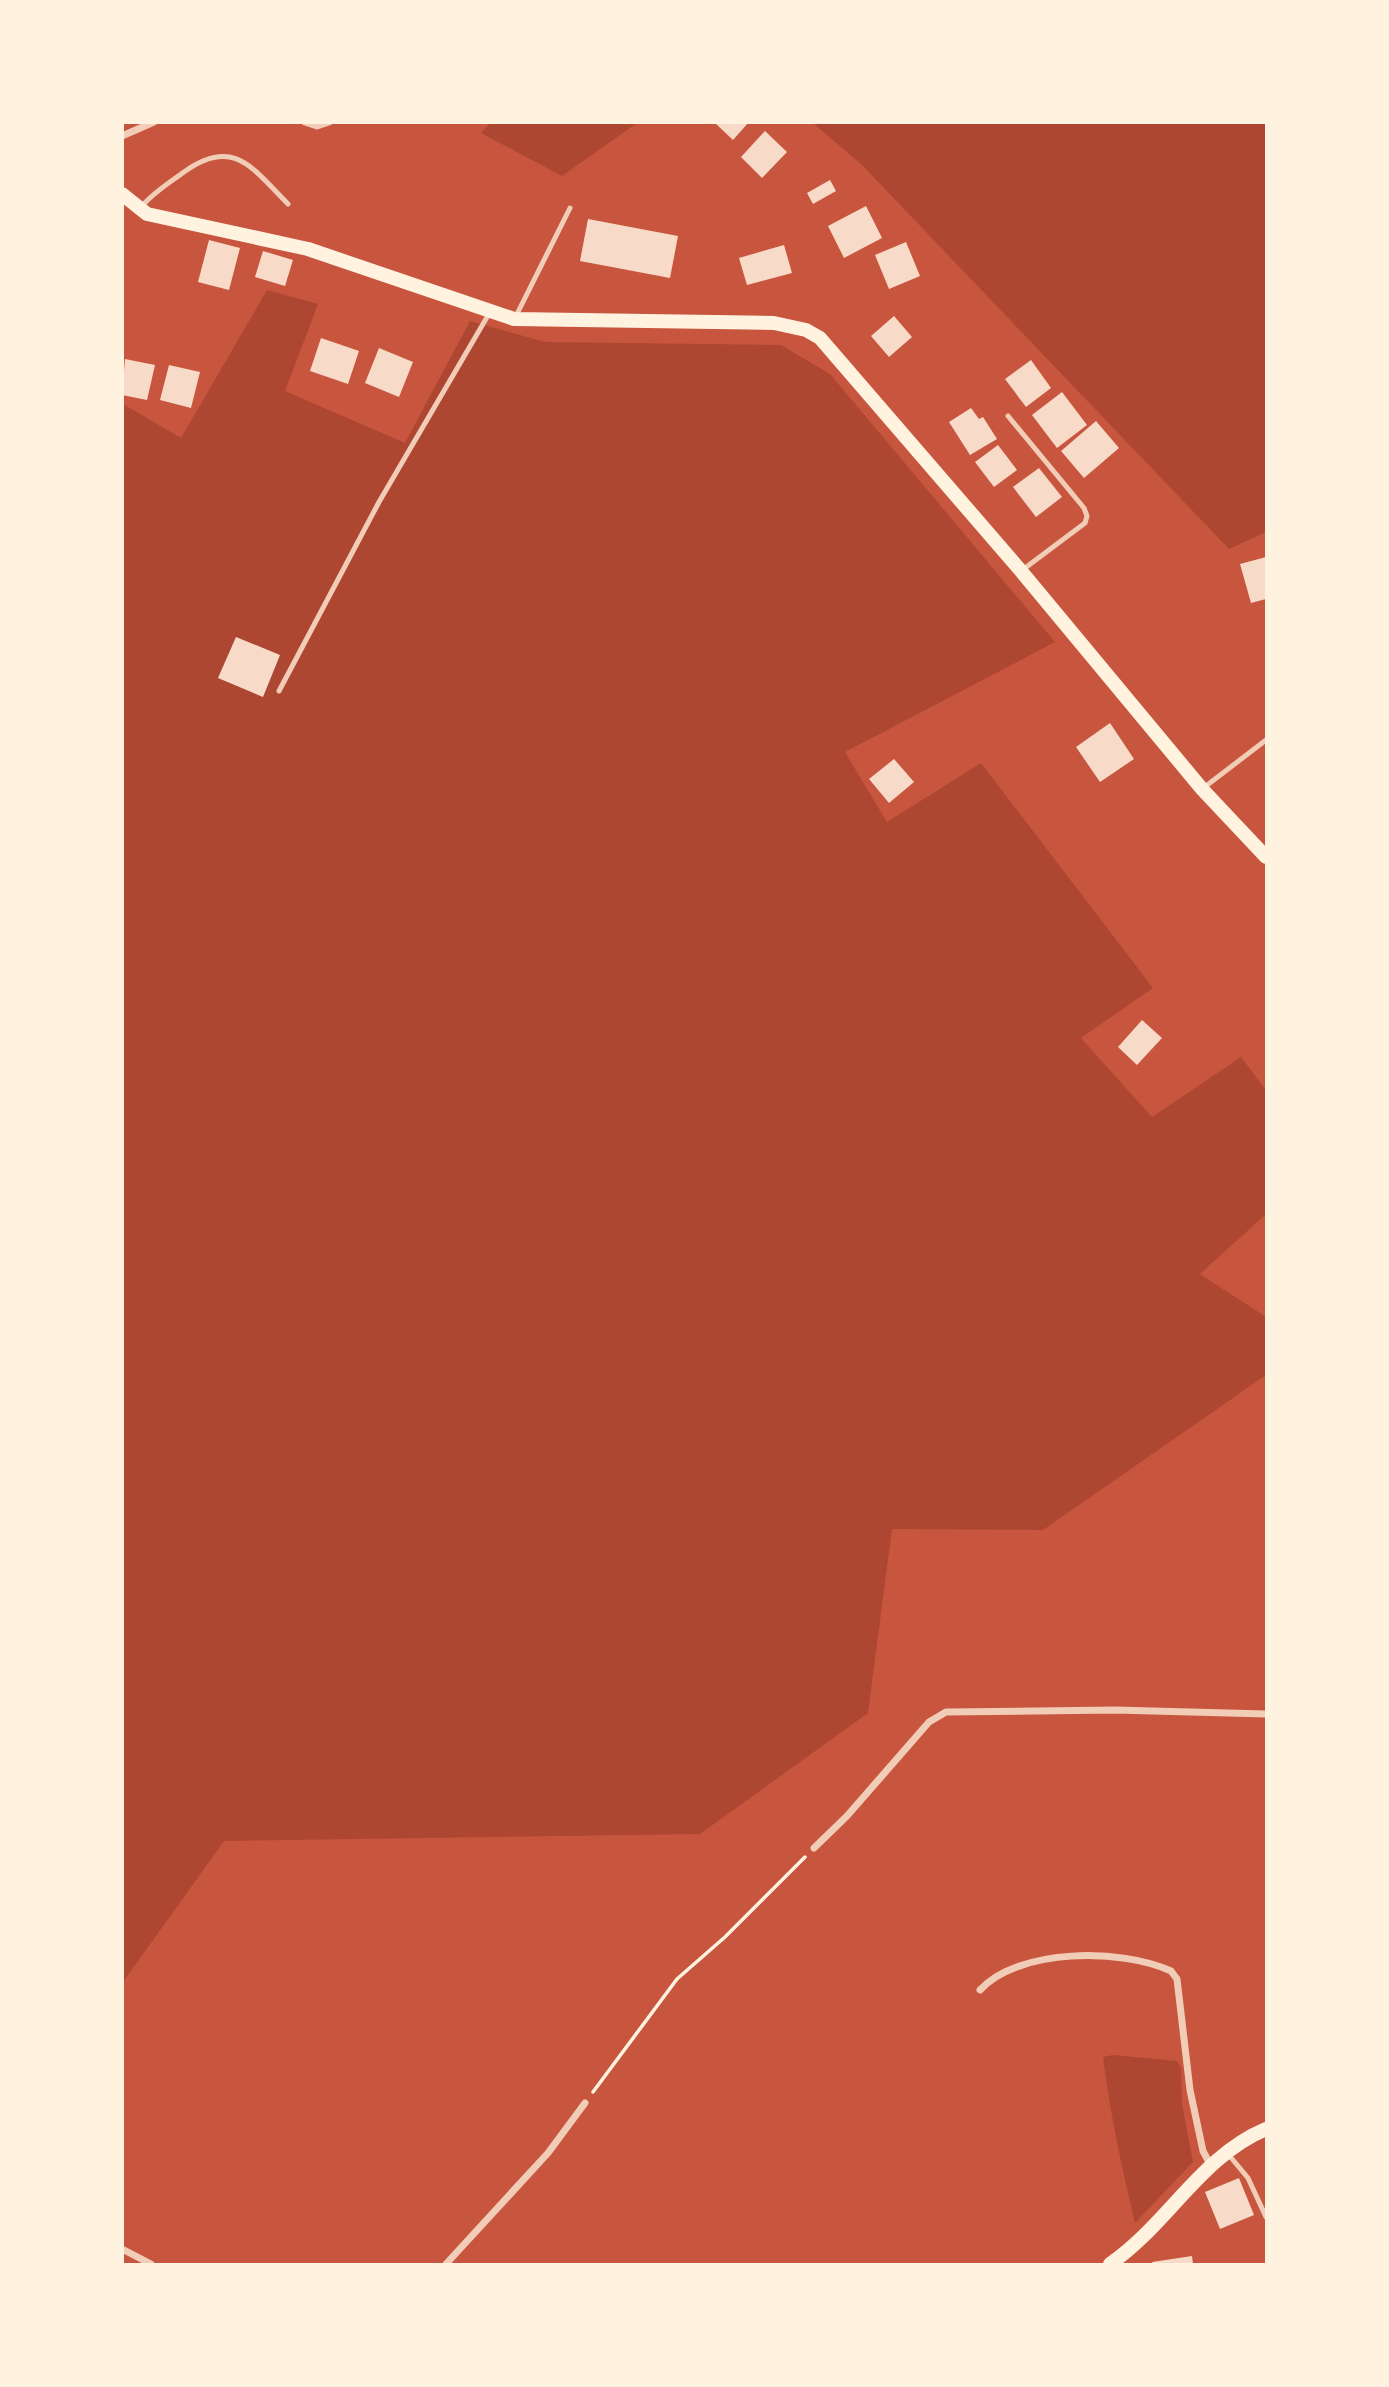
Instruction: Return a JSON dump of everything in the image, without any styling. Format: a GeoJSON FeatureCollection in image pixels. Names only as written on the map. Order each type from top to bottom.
{"type":"FeatureCollection","features":[{"type":"Feature","properties":{"kind":"main road"},"geometry":{"type":"LineString","coordinates":[[122,194],[147,214],[308,249],[514,319],[774,323],[806,330],[834,351],[1202,789],[1266,856]]}},
{"type":"Feature","properties":{"kind":"main road"},"geometry":{"type":"LineString","coordinates":[[1110,2264],[1148,2234],[1225,2151],[1266,2129]]}},
{"type":"Feature","properties":{"kind":"street"},"geometry":{"type":"LineString","coordinates":[[122,136],[154,122]]}},
{"type":"Feature","properties":{"kind":"street"},"geometry":{"type":"LineString","coordinates":[[305,122],[317,126],[329,122]]}},
{"type":"Feature","properties":{"kind":"street"},"geometry":{"type":"LineString","coordinates":[[814,1848],[847,1816],[929,1722],[946,1712],[1115,1710],[1266,1714]]}},
{"type":"Feature","properties":{"kind":"street"},"geometry":{"type":"LineString","coordinates":[[980,1990],[993,1976],[1012,1967],[1065,1958],[1111,1957],[1171,1971],[1177,1979],[1189,2090],[1197,2127],[1211,2166]]}},
{"type":"Feature","properties":{"kind":"street"},"geometry":{"type":"LineString","coordinates":[[446,2264],[548,2153],[585,2103]]}},
{"type":"Feature","properties":{"kind":"street"},"geometry":{"type":"LineString","coordinates":[[122,2249],[152,2264]]}},
{"type":"Feature","properties":{"kind":"lane"},"geometry":{"type":"LineString","coordinates":[[139,209],[152,195],[201,160],[225,155],[250,166],[288,204]]}},
{"type":"Feature","properties":{"kind":"lane"},"geometry":{"type":"LineString","coordinates":[[514,319],[570,208]]}},
{"type":"Feature","properties":{"kind":"lane"},"geometry":{"type":"LineString","coordinates":[[279,691],[379,502],[490,312]]}},
{"type":"Feature","properties":{"kind":"lane"},"geometry":{"type":"LineString","coordinates":[[1008,416],[1084,508],[1087,516],[1085,523],[1021,571]]}},
{"type":"Feature","properties":{"kind":"lane"},"geometry":{"type":"LineString","coordinates":[[1202,789],[1266,740]]}},
{"type":"Feature","properties":{"kind":"lane"},"geometry":{"type":"LineString","coordinates":[[1225,2151],[1248,2178],[1266,2217]]}},
{"type":"Feature","properties":{"kind":"path"},"geometry":{"type":"LineString","coordinates":[[585,2103],[677,1979],[725,1937],[814,1848]]}},
{"type":"Feature","properties":{"kind":"shaded area"},"geometry":{"type":"Polygon","coordinates":[[[490,123],[637,123],[562,176],[481,133],[490,123]]]}},
{"type":"Feature","properties":{"kind":"shaded area"},"geometry":{"type":"Polygon","coordinates":[[[813,123],[1266,123],[1266,532],[1229,549],[862,165],[813,123]]]}},
{"type":"Feature","properties":{"kind":"shaded area"},"geometry":{"type":"Polygon","coordinates":[[[267,290],[318,304],[285,391],[405,443],[470,321],[545,342],[781,345],[830,374],[1055,642],[845,752],[887,822],[981,763],[1153,988],[1081,1038],[1152,1117],[1241,1057],[1266,1090],[1266,1214],[1200,1274],[1266,1317],[1266,1375],[1043,1530],[892,1529],[868,1713],[700,1834],[224,1841],[123,1982],[123,404],[181,438],[267,290]]]}},
{"type":"Feature","properties":{"kind":"shaded area"},"geometry":{"type":"Polygon","coordinates":[[[1113,2055],[1177,2061],[1181,2068],[1182,2104],[1193,2162],[1135,2223],[1117,2141],[1103,2057],[1113,2055]]]}},
{"type":"Feature","properties":{"kind":"building"},"geometry":{"type":"Polygon","coordinates":[[[714,122],[749,122],[733,140],[714,122]]]}},
{"type":"Feature","properties":{"kind":"building"},"geometry":{"type":"Polygon","coordinates":[[[765,131],[787,152],[762,178],[741,157],[765,131]]]}},
{"type":"Feature","properties":{"kind":"building"},"geometry":{"type":"Polygon","coordinates":[[[830,180],[836,191],[813,204],[807,193],[830,180]]]}},
{"type":"Feature","properties":{"kind":"building"},"geometry":{"type":"Polygon","coordinates":[[[866,206],[882,238],[844,258],[828,226],[866,206]]]}},
{"type":"Feature","properties":{"kind":"building"},"geometry":{"type":"Polygon","coordinates":[[[588,219],[678,236],[670,278],[580,261],[588,219]]]}},
{"type":"Feature","properties":{"kind":"building"},"geometry":{"type":"Polygon","coordinates":[[[209,240],[240,248],[229,290],[198,282],[209,240]]]}},
{"type":"Feature","properties":{"kind":"building"},"geometry":{"type":"Polygon","coordinates":[[[906,242],[920,276],[889,289],[875,255],[906,242]]]}},
{"type":"Feature","properties":{"kind":"building"},"geometry":{"type":"Polygon","coordinates":[[[784,245],[792,273],[747,285],[739,258],[784,245]]]}},
{"type":"Feature","properties":{"kind":"building"},"geometry":{"type":"Polygon","coordinates":[[[263,251],[293,260],[285,286],[255,277],[263,251]]]}},
{"type":"Feature","properties":{"kind":"building"},"geometry":{"type":"Polygon","coordinates":[[[894,316],[912,337],[889,357],[871,336],[894,316]]]}},
{"type":"Feature","properties":{"kind":"building"},"geometry":{"type":"Polygon","coordinates":[[[321,338],[359,351],[348,384],[310,371],[321,338]]]}},
{"type":"Feature","properties":{"kind":"building"},"geometry":{"type":"Polygon","coordinates":[[[379,348],[413,362],[399,397],[365,383],[379,348]]]}},
{"type":"Feature","properties":{"kind":"building"},"geometry":{"type":"Polygon","coordinates":[[[125,359],[155,365],[147,400],[122,395],[125,359]]]}},
{"type":"Feature","properties":{"kind":"building"},"geometry":{"type":"Polygon","coordinates":[[[1031,360],[1051,388],[1026,407],[1005,379],[1031,360]]]}},
{"type":"Feature","properties":{"kind":"building"},"geometry":{"type":"Polygon","coordinates":[[[169,365],[200,372],[191,408],[160,400],[169,365]]]}},
{"type":"Feature","properties":{"kind":"building"},"geometry":{"type":"Polygon","coordinates":[[[1062,392],[1087,425],[1057,448],[1032,415],[1062,392]]]}},
{"type":"Feature","properties":{"kind":"building"},"geometry":{"type":"Polygon","coordinates":[[[971,408],[979,419],[983,417],[997,439],[970,455],[949,422],[971,408]]]}},
{"type":"Feature","properties":{"kind":"building"},"geometry":{"type":"Polygon","coordinates":[[[1096,421],[1119,448],[1084,478],[1061,451],[1096,421]]]}},
{"type":"Feature","properties":{"kind":"building"},"geometry":{"type":"Polygon","coordinates":[[[998,445],[1017,470],[994,487],[975,462],[998,445]]]}},
{"type":"Feature","properties":{"kind":"building"},"geometry":{"type":"Polygon","coordinates":[[[1039,468],[1062,497],[1036,517],[1013,487],[1039,468]]]}},
{"type":"Feature","properties":{"kind":"building"},"geometry":{"type":"Polygon","coordinates":[[[1266,557],[1266,599],[1251,603],[1240,564],[1266,557]]]}},
{"type":"Feature","properties":{"kind":"building"},"geometry":{"type":"Polygon","coordinates":[[[236,637],[280,655],[263,697],[218,678],[236,637]]]}},
{"type":"Feature","properties":{"kind":"building"},"geometry":{"type":"Polygon","coordinates":[[[1110,723],[1134,759],[1100,782],[1076,747],[1110,723]]]}},
{"type":"Feature","properties":{"kind":"building"},"geometry":{"type":"Polygon","coordinates":[[[894,759],[914,782],[889,803],[869,779],[894,759]]]}},
{"type":"Feature","properties":{"kind":"building"},"geometry":{"type":"Polygon","coordinates":[[[1142,1020],[1162,1038],[1137,1065],[1118,1047],[1142,1020]]]}},
{"type":"Feature","properties":{"kind":"building"},"geometry":{"type":"Polygon","coordinates":[[[1239,2178],[1254,2215],[1220,2229],[1205,2192],[1239,2178]]]}},
{"type":"Feature","properties":{"kind":"building"},"geometry":{"type":"Polygon","coordinates":[[[1192,2256],[1193,2264],[1152,2262],[1192,2256]]]}}]}
